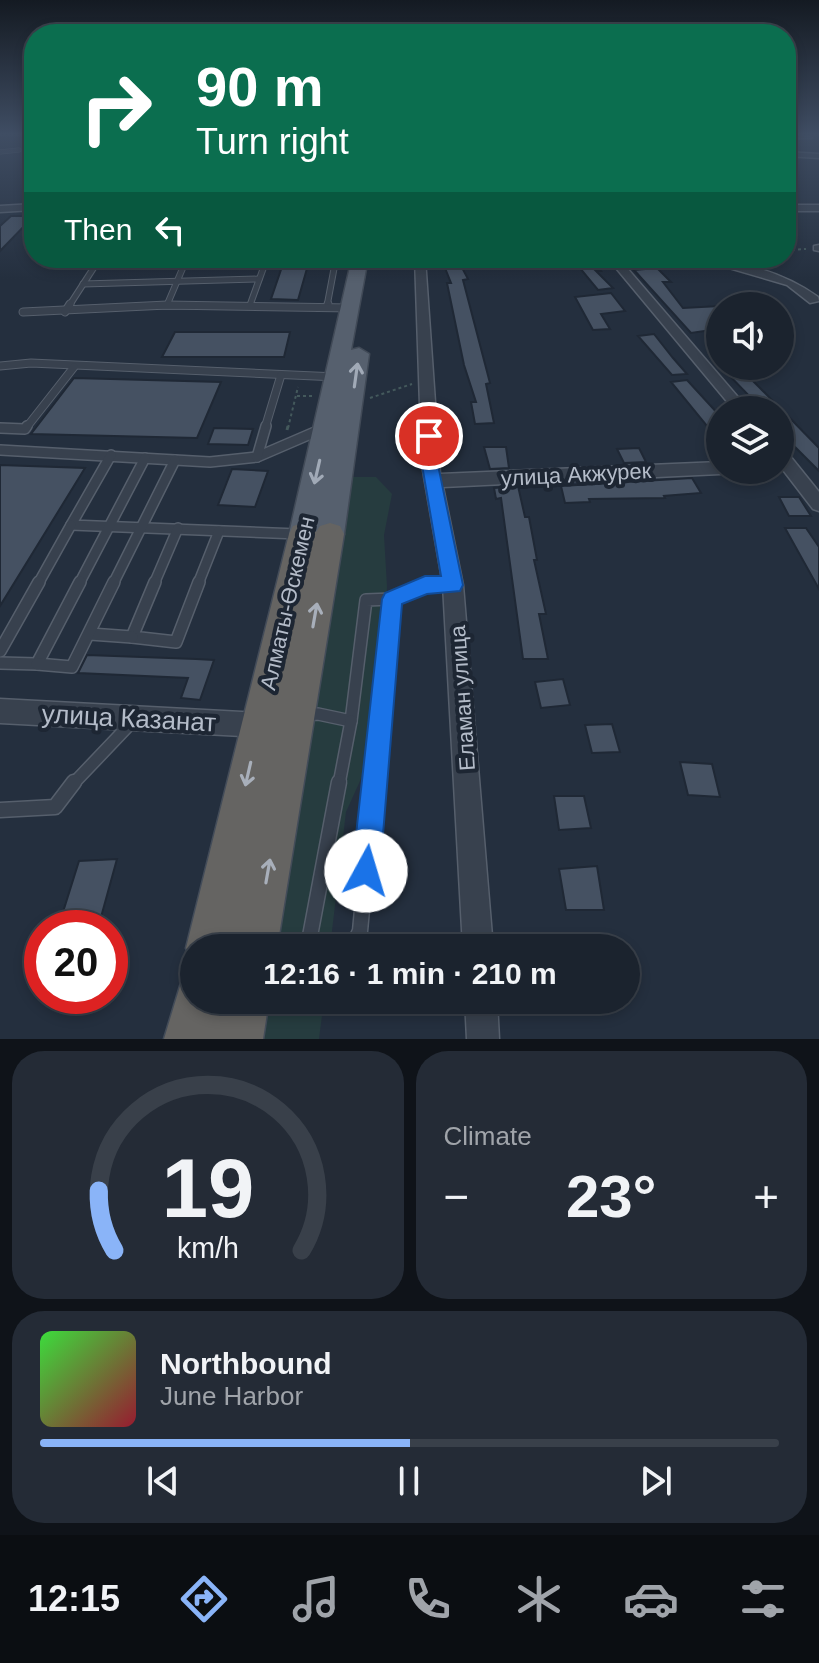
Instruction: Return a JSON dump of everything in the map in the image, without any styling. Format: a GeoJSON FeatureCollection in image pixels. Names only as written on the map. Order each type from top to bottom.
{"type":"FeatureCollection","features":[{"type":"Feature","properties":{"kind":"highway","name":"Алматы-Өскемен"},"geometry":{"type":"LineString","coordinates":[[257,934],[297,716],[316,534]]}},
{"type":"Feature","properties":{"kind":"highway","name":"Алматы-Өскемен"},"geometry":{"type":"LineString","coordinates":[[212,934],[259,725],[316,534]]}},
{"type":"Feature","properties":{"kind":"highway"},"geometry":{"type":"LineString","coordinates":[[189,1039],[195,1014]]}},
{"type":"Feature","properties":{"kind":"highway"},"geometry":{"type":"LineString","coordinates":[[238,1039],[242,1014]]}},
{"type":"Feature","properties":{"kind":"main road","name":"Алматы-Өскемен"},"geometry":{"type":"LineString","coordinates":[[316,534],[327,426],[358,268]]}},
{"type":"Feature","properties":{"kind":"main road","name":"Алматы-Өскемен"},"geometry":{"type":"LineString","coordinates":[[316,534],[353,397],[369,268]]}},
{"type":"Feature","properties":{"kind":"street"},"geometry":{"type":"LineString","coordinates":[[0,209],[24,208]]}},
{"type":"Feature","properties":{"kind":"street"},"geometry":{"type":"LineString","coordinates":[[796,208],[819,208]]}},
{"type":"Feature","properties":{"kind":"street","name":"Еламан улица"},"geometry":{"type":"LineString","coordinates":[[421,268],[433,481],[453,585],[477,934]]}},
{"type":"Feature","properties":{"kind":"street"},"geometry":{"type":"LineString","coordinates":[[621,268],[730,396]]}},
{"type":"Feature","properties":{"kind":"street"},"geometry":{"type":"LineString","coordinates":[[739,268],[791,283],[814,300]]}},
{"type":"Feature","properties":{"kind":"street","name":"улица Акжурек"},"geometry":{"type":"LineString","coordinates":[[433,481],[706,469]]}},
{"type":"Feature","properties":{"kind":"street"},"geometry":{"type":"LineString","coordinates":[[794,475],[819,504]]}},
{"type":"Feature","properties":{"kind":"street","name":"улица Казанат"},"geometry":{"type":"LineString","coordinates":[[0,711],[139,716],[259,725]]}},
{"type":"Feature","properties":{"kind":"street"},"geometry":{"type":"LineString","coordinates":[[482,1014],[483,1039]]}},
{"type":"Feature","properties":{"kind":"lane"},"geometry":{"type":"LineString","coordinates":[[65,312],[94,268]]}},
{"type":"Feature","properties":{"kind":"lane"},"geometry":{"type":"LineString","coordinates":[[167,305],[183,268]]}},
{"type":"Feature","properties":{"kind":"lane"},"geometry":{"type":"LineString","coordinates":[[250,305],[263,268]]}},
{"type":"Feature","properties":{"kind":"lane"},"geometry":{"type":"LineString","coordinates":[[327,307],[334,268]]}},
{"type":"Feature","properties":{"kind":"lane"},"geometry":{"type":"LineString","coordinates":[[83,284],[259,279]]}},
{"type":"Feature","properties":{"kind":"lane"},"geometry":{"type":"LineString","coordinates":[[23,312],[167,305],[351,308]]}},
{"type":"Feature","properties":{"kind":"lane"},"geometry":{"type":"LineString","coordinates":[[0,366],[31,363],[337,377]]}},
{"type":"Feature","properties":{"kind":"lane"},"geometry":{"type":"LineString","coordinates":[[0,428],[25,429],[74,367]]}},
{"type":"Feature","properties":{"kind":"lane"},"geometry":{"type":"LineString","coordinates":[[257,457],[281,375]]}},
{"type":"Feature","properties":{"kind":"lane"},"geometry":{"type":"LineString","coordinates":[[0,450],[210,462],[257,457],[327,426]]}},
{"type":"Feature","properties":{"kind":"lane"},"geometry":{"type":"LineString","coordinates":[[0,651],[111,455]]}},
{"type":"Feature","properties":{"kind":"lane"},"geometry":{"type":"LineString","coordinates":[[37,664],[145,458]]}},
{"type":"Feature","properties":{"kind":"lane"},"geometry":{"type":"LineString","coordinates":[[0,663],[72,667],[175,460]]}},
{"type":"Feature","properties":{"kind":"lane"},"geometry":{"type":"LineString","coordinates":[[71,525],[316,534]]}},
{"type":"Feature","properties":{"kind":"lane"},"geometry":{"type":"LineString","coordinates":[[132,637],[178,528]]}},
{"type":"Feature","properties":{"kind":"lane"},"geometry":{"type":"LineString","coordinates":[[90,634],[176,642],[219,531]]}},
{"type":"Feature","properties":{"kind":"lane"},"geometry":{"type":"LineString","coordinates":[[310,934],[351,721],[365,603],[392,599],[425,585],[453,585]]}},
{"type":"Feature","properties":{"kind":"lane"},"geometry":{"type":"LineString","coordinates":[[359,934],[392,599]]}},
{"type":"Feature","properties":{"kind":"lane"},"geometry":{"type":"LineString","coordinates":[[297,716],[318,714],[351,721]]}},
{"type":"Feature","properties":{"kind":"lane"},"geometry":{"type":"LineString","coordinates":[[0,810],[55,807],[86,767],[139,716]]}},
{"type":"Feature","properties":{"kind":"path"},"geometry":{"type":"LineString","coordinates":[[796,249],[818,248]]}},
{"type":"Feature","properties":{"kind":"path"},"geometry":{"type":"LineString","coordinates":[[286,445],[301,376]]}},
{"type":"Feature","properties":{"kind":"path"},"geometry":{"type":"LineString","coordinates":[[353,397],[380,396],[426,377]]}},
{"type":"Feature","properties":{"kind":"green space"},"geometry":{"type":"Polygon","coordinates":[[[351,477],[376,477],[392,494],[384,535],[387,586],[385,650],[369,761],[346,812],[332,934],[274,934],[351,477]]]}},
{"type":"Feature","properties":{"kind":"green space"},"geometry":{"type":"Polygon","coordinates":[[[260,1014],[322,1014],[319,1039],[256,1039],[260,1014]]]}},
{"type":"Feature","properties":{"kind":"building"},"geometry":{"type":"Polygon","coordinates":[[[11,216],[24,216],[24,226],[0,251],[0,226],[11,216]]]}},
{"type":"Feature","properties":{"kind":"building"},"geometry":{"type":"Polygon","coordinates":[[[282,268],[307,268],[298,300],[271,299],[282,268]]]}},
{"type":"Feature","properties":{"kind":"building"},"geometry":{"type":"Polygon","coordinates":[[[445,268],[462,268],[468,279],[463,280],[490,383],[486,384],[494,423],[475,424],[471,402],[476,402],[464,365],[447,283],[451,283],[445,268]]]}},
{"type":"Feature","properties":{"kind":"building"},"geometry":{"type":"Polygon","coordinates":[[[580,268],[599,268],[601,271],[596,271],[613,288],[598,290],[580,268]]]}},
{"type":"Feature","properties":{"kind":"building"},"geometry":{"type":"Polygon","coordinates":[[[657,268],[671,282],[663,282],[683,308],[706,307],[706,331],[691,333],[634,270],[657,268]]]}},
{"type":"Feature","properties":{"kind":"building"},"geometry":{"type":"Polygon","coordinates":[[[611,293],[625,311],[601,314],[610,329],[593,330],[575,297],[611,293]]]}},
{"type":"Feature","properties":{"kind":"building"},"geometry":{"type":"Polygon","coordinates":[[[175,332],[290,332],[284,357],[162,357],[175,332]]]}},
{"type":"Feature","properties":{"kind":"building"},"geometry":{"type":"Polygon","coordinates":[[[654,334],[687,374],[672,375],[638,336],[654,334]]]}},
{"type":"Feature","properties":{"kind":"building"},"geometry":{"type":"Polygon","coordinates":[[[74,378],[221,382],[197,438],[31,434],[74,378]]]}},
{"type":"Feature","properties":{"kind":"building"},"geometry":{"type":"Polygon","coordinates":[[[687,380],[706,401],[706,425],[671,382],[687,380]]]}},
{"type":"Feature","properties":{"kind":"building"},"geometry":{"type":"Polygon","coordinates":[[[734,380],[752,380],[768,396],[749,396],[734,380]]]}},
{"type":"Feature","properties":{"kind":"building"},"geometry":{"type":"Polygon","coordinates":[[[794,422],[819,448],[819,471],[794,446],[794,422]]]}},
{"type":"Feature","properties":{"kind":"building"},"geometry":{"type":"Polygon","coordinates":[[[214,428],[253,429],[248,445],[208,444],[214,428]]]}},
{"type":"Feature","properties":{"kind":"building"},"geometry":{"type":"Polygon","coordinates":[[[484,447],[506,447],[509,468],[490,469],[484,447]]]}},
{"type":"Feature","properties":{"kind":"building"},"geometry":{"type":"Polygon","coordinates":[[[639,448],[646,462],[624,463],[617,449],[639,448]]]}},
{"type":"Feature","properties":{"kind":"building"},"geometry":{"type":"Polygon","coordinates":[[[0,465],[85,468],[0,606],[0,465]]]}},
{"type":"Feature","properties":{"kind":"building"},"geometry":{"type":"Polygon","coordinates":[[[232,469],[268,471],[255,507],[218,505],[232,469]]]}},
{"type":"Feature","properties":{"kind":"building"},"geometry":{"type":"Polygon","coordinates":[[[692,478],[701,493],[665,498],[589,499],[590,502],[565,503],[561,486],[692,478]]]}},
{"type":"Feature","properties":{"kind":"building"},"geometry":{"type":"Polygon","coordinates":[[[518,486],[525,517],[529,517],[537,560],[534,560],[546,614],[539,614],[548,659],[523,659],[501,498],[496,499],[494,488],[518,486]]]}},
{"type":"Feature","properties":{"kind":"building"},"geometry":{"type":"Polygon","coordinates":[[[779,497],[799,497],[811,516],[789,516],[779,497]]]}},
{"type":"Feature","properties":{"kind":"building"},"geometry":{"type":"Polygon","coordinates":[[[785,528],[806,528],[819,547],[819,589],[785,528]]]}},
{"type":"Feature","properties":{"kind":"building"},"geometry":{"type":"Polygon","coordinates":[[[87,655],[214,660],[200,700],[181,698],[188,678],[78,673],[87,655]]]}},
{"type":"Feature","properties":{"kind":"building"},"geometry":{"type":"Polygon","coordinates":[[[563,679],[570,705],[541,708],[535,682],[563,679]]]}},
{"type":"Feature","properties":{"kind":"building"},"geometry":{"type":"Polygon","coordinates":[[[612,724],[620,752],[592,753],[585,725],[612,724]]]}},
{"type":"Feature","properties":{"kind":"building"},"geometry":{"type":"Polygon","coordinates":[[[680,762],[712,764],[720,797],[688,795],[680,762]]]}},
{"type":"Feature","properties":{"kind":"building"},"geometry":{"type":"Polygon","coordinates":[[[554,796],[584,796],[591,828],[559,830],[554,796]]]}},
{"type":"Feature","properties":{"kind":"building"},"geometry":{"type":"Polygon","coordinates":[[[117,859],[103,910],[64,910],[79,861],[117,859]]]}},
{"type":"Feature","properties":{"kind":"building"},"geometry":{"type":"Polygon","coordinates":[[[597,866],[604,910],[566,910],[559,869],[597,866]]]}},
{"type":"Feature","properties":{"kind":"route"},"geometry":{"type":"LineString","coordinates":[[366,871],[392,599],[425,585],[453,585],[430,465],[429,436]]}}]}
